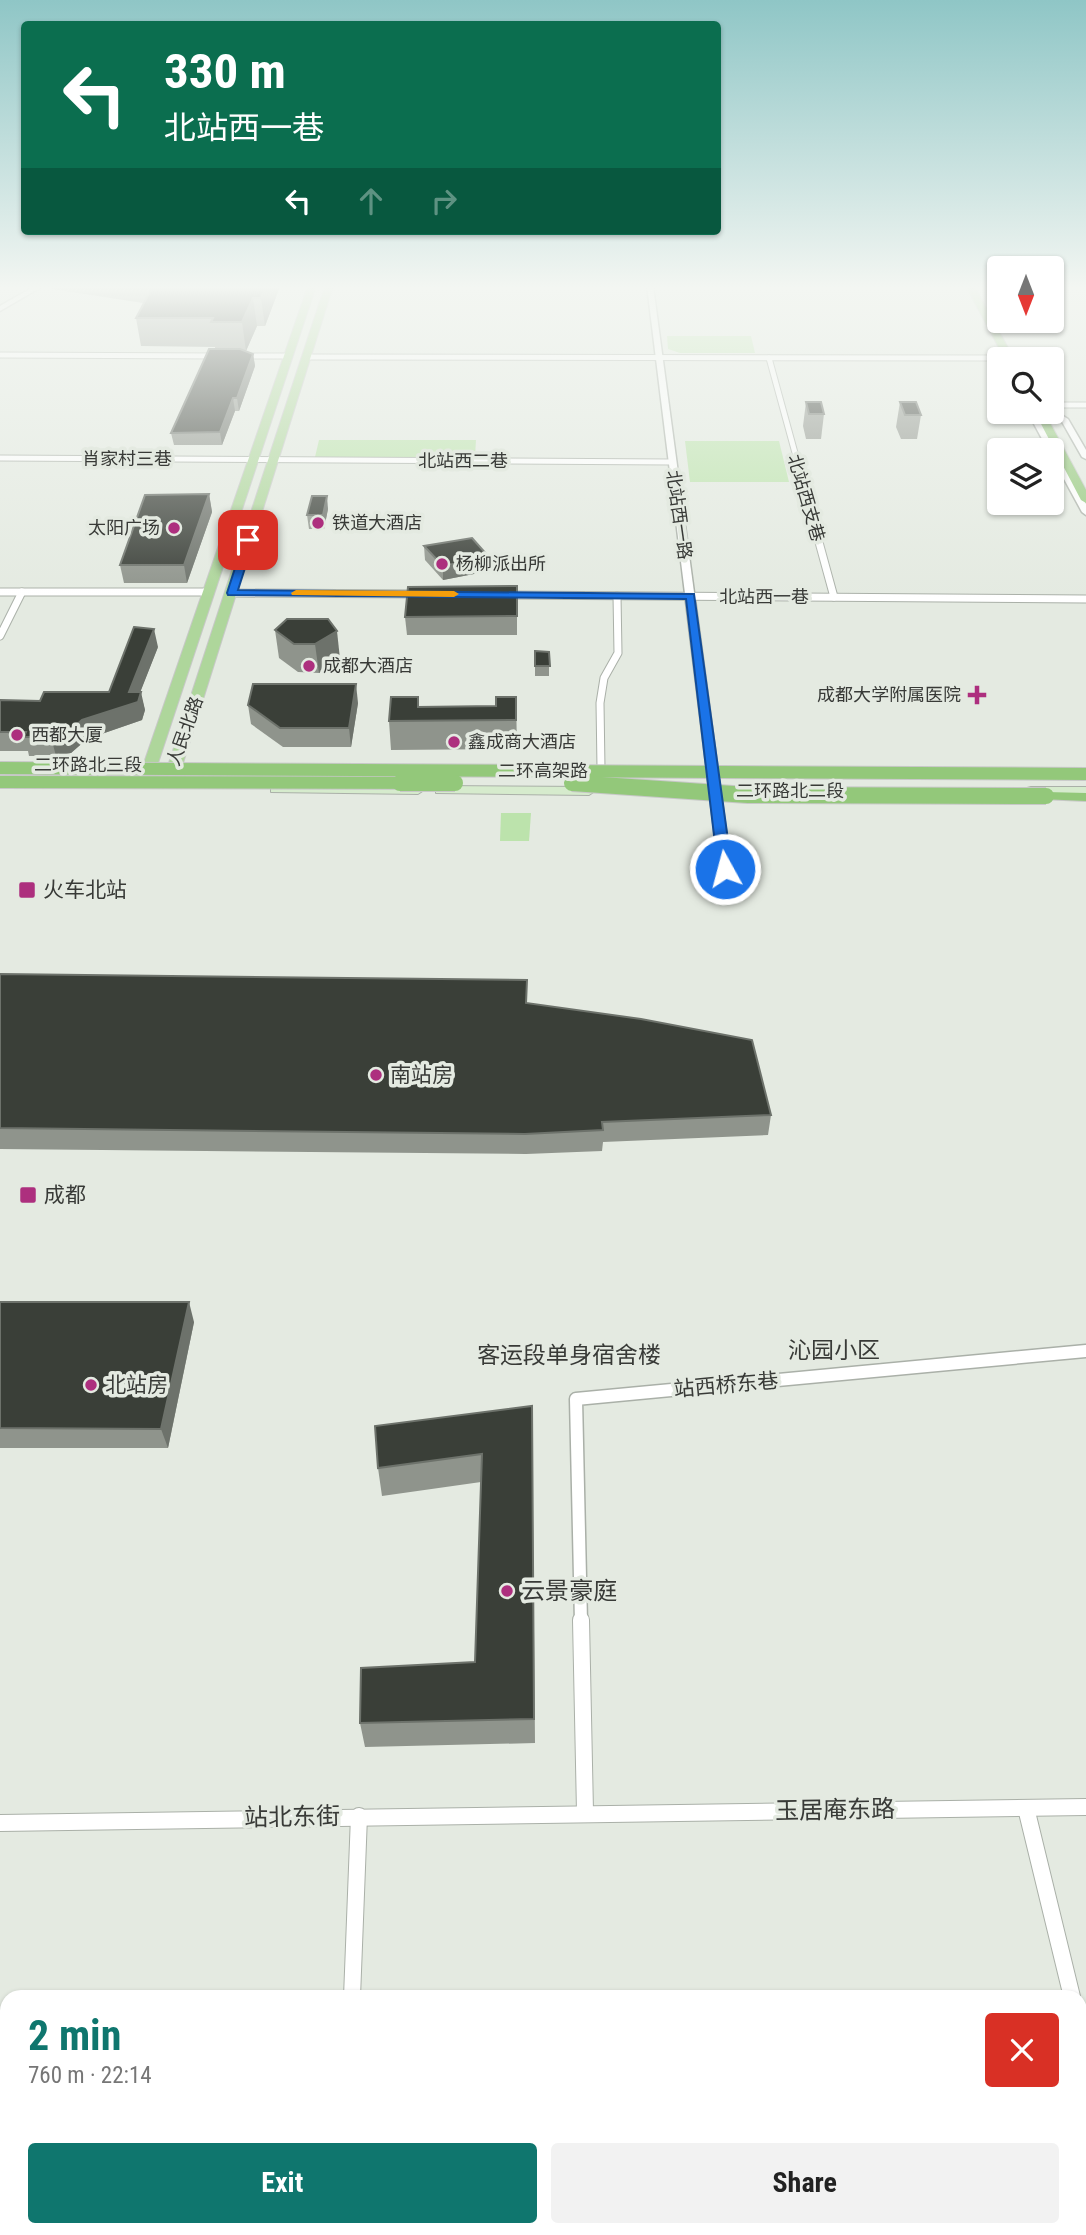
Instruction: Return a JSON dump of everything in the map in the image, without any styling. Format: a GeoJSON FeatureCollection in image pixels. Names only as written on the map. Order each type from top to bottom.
{"type":"FeatureCollection","features":[{"type":"Feature","properties":{"kind":"highway"},"geometry":{"type":"LineString","coordinates":[[1046,424],[1080,475]]}},
{"type":"Feature","properties":{"kind":"highway"},"geometry":{"type":"LineString","coordinates":[[1055,424],[1080,475],[1086,500]]}},
{"type":"Feature","properties":{"kind":"highway","name":"二环高架路"},"geometry":{"type":"LineString","coordinates":[[0,766],[1086,772]]}},
{"type":"Feature","properties":{"kind":"highway"},"geometry":{"type":"LineString","coordinates":[[572,783],[748,796],[1086,797]]}},
{"type":"Feature","properties":{"kind":"highway","name":"二环高架路"},"geometry":{"type":"LineString","coordinates":[[0,785],[1086,783]]}},
{"type":"Feature","properties":{"kind":"main road","name":"人民北路"},"geometry":{"type":"LineString","coordinates":[[158,788],[149,766],[278,390]]}},
{"type":"Feature","properties":{"kind":"main road","name":"人民北路"},"geometry":{"type":"LineString","coordinates":[[158,788],[175,766],[296,390]]}},
{"type":"Feature","properties":{"kind":"main road","name":"二环路北三段"},"geometry":{"type":"LineString","coordinates":[[0,766],[175,766]]}},
{"type":"Feature","properties":{"kind":"main road","name":"二环路北二段"},"geometry":{"type":"LineString","coordinates":[[175,766],[1086,772]]}},
{"type":"Feature","properties":{"kind":"main road","name":"二环路北三段"},"geometry":{"type":"LineString","coordinates":[[0,785],[158,788]]}},
{"type":"Feature","properties":{"kind":"main road","name":"二环路北二段"},"geometry":{"type":"LineString","coordinates":[[158,788],[1086,791]]}},
{"type":"Feature","properties":{"kind":"street","name":"北站西一路"},"geometry":{"type":"LineString","coordinates":[[664,390],[671,462],[691,596],[725,869]]}},
{"type":"Feature","properties":{"kind":"street","name":"北站西支巷"},"geometry":{"type":"LineString","coordinates":[[778,390],[834,597]]}},
{"type":"Feature","properties":{"kind":"street"},"geometry":{"type":"LineString","coordinates":[[1064,405],[1086,405]]}},
{"type":"Feature","properties":{"kind":"street"},"geometry":{"type":"LineString","coordinates":[[1064,419],[1086,457]]}},
{"type":"Feature","properties":{"kind":"street"},"geometry":{"type":"LineString","coordinates":[[1039,424],[1086,512]]}},
{"type":"Feature","properties":{"kind":"street","name":"肖家村三巷"},"geometry":{"type":"LineString","coordinates":[[0,458],[255,460]]}},
{"type":"Feature","properties":{"kind":"street","name":"北站西二巷"},"geometry":{"type":"LineString","coordinates":[[255,460],[671,462]]}},
{"type":"Feature","properties":{"kind":"street"},"geometry":{"type":"LineString","coordinates":[[0,592],[209,593]]}},
{"type":"Feature","properties":{"kind":"street"},"geometry":{"type":"LineString","coordinates":[[0,636],[22,592]]}},
{"type":"Feature","properties":{"kind":"street"},"geometry":{"type":"LineString","coordinates":[[232,593],[425,594]]}},
{"type":"Feature","properties":{"kind":"street","name":"北站西一巷"},"geometry":{"type":"LineString","coordinates":[[493,595],[1086,599]]}},
{"type":"Feature","properties":{"kind":"street"},"geometry":{"type":"LineString","coordinates":[[601,768],[599,711],[607,669],[616,661],[618,653],[617,596]]}},
{"type":"Feature","properties":{"kind":"street","name":"站西桥东巷"},"geometry":{"type":"LineString","coordinates":[[585,1812],[576,1399],[1086,1352]]}},
{"type":"Feature","properties":{"kind":"street","name":"玉居庵东路"},"geometry":{"type":"LineString","coordinates":[[585,1812],[1086,1807]]}},
{"type":"Feature","properties":{"kind":"street"},"geometry":{"type":"LineString","coordinates":[[1026,1808],[1070,1990]]}},
{"type":"Feature","properties":{"kind":"street","name":"站北东街"},"geometry":{"type":"LineString","coordinates":[[0,1823],[585,1812]]}},
{"type":"Feature","properties":{"kind":"street"},"geometry":{"type":"LineString","coordinates":[[352,1990],[359,1816]]}},
{"type":"Feature","properties":{"kind":"green space"},"geometry":{"type":"Polygon","coordinates":[[[319,440],[476,440],[475,457],[315,457],[319,440]]]}},
{"type":"Feature","properties":{"kind":"green space"},"geometry":{"type":"Polygon","coordinates":[[[685,441],[779,441],[789,482],[690,482],[685,441]]]}},
{"type":"Feature","properties":{"kind":"green space"},"geometry":{"type":"Polygon","coordinates":[[[501,813],[531,813],[529,841],[500,841],[501,813]]]}},
{"type":"Feature","properties":{"kind":"building"},"geometry":{"type":"Polygon","coordinates":[[[190,390],[240,390],[237,398],[233,398],[220,432],[171,433],[190,390]]]}},
{"type":"Feature","properties":{"kind":"building"},"geometry":{"type":"Polygon","coordinates":[[[806,402],[821,402],[824,414],[809,414],[806,402]]]}},
{"type":"Feature","properties":{"kind":"building"},"geometry":{"type":"Polygon","coordinates":[[[900,402],[916,402],[921,415],[905,415],[900,402]]]}},
{"type":"Feature","properties":{"kind":"building"},"geometry":{"type":"Polygon","coordinates":[[[209,494],[184,565],[120,565],[145,495],[209,494]]]}},
{"type":"Feature","properties":{"kind":"building"},"geometry":{"type":"Polygon","coordinates":[[[312,496],[327,496],[323,515],[307,515],[312,496]]]}},
{"type":"Feature","properties":{"kind":"building"},"geometry":{"type":"Polygon","coordinates":[[[472,538],[489,557],[443,566],[424,546],[472,538]]]}},
{"type":"Feature","properties":{"kind":"building"},"geometry":{"type":"Polygon","coordinates":[[[517,586],[517,616],[405,617],[408,587],[517,586]]]}},
{"type":"Feature","properties":{"kind":"building"},"geometry":{"type":"Polygon","coordinates":[[[287,619],[328,619],[337,631],[315,644],[294,644],[275,630],[287,619]]]}},
{"type":"Feature","properties":{"kind":"building"},"geometry":{"type":"Polygon","coordinates":[[[134,627],[154,629],[129,692],[141,692],[138,702],[82,720],[66,734],[24,737],[26,732],[0,732],[0,700],[40,701],[44,692],[109,692],[134,627]]]}},
{"type":"Feature","properties":{"kind":"building"},"geometry":{"type":"Polygon","coordinates":[[[535,651],[549,652],[550,666],[535,666],[535,651]]]}},
{"type":"Feature","properties":{"kind":"building"},"geometry":{"type":"Polygon","coordinates":[[[253,684],[356,684],[349,728],[280,728],[248,705],[253,684]]]}},
{"type":"Feature","properties":{"kind":"building"},"geometry":{"type":"Polygon","coordinates":[[[391,697],[418,697],[418,707],[496,706],[496,697],[516,697],[516,720],[389,721],[391,697]]]}},
{"type":"Feature","properties":{"kind":"building","name":"南站房"},"geometry":{"type":"Polygon","coordinates":[[[0,974],[527,980],[526,1003],[641,1019],[752,1040],[771,1115],[602,1122],[603,1130],[525,1134],[0,1128],[0,974]]]}},
{"type":"Feature","properties":{"kind":"building","name":"北站房"},"geometry":{"type":"Polygon","coordinates":[[[0,1302],[189,1302],[161,1429],[0,1428],[0,1302]]]}},
{"type":"Feature","properties":{"kind":"building","name":"云景豪庭"},"geometry":{"type":"Polygon","coordinates":[[[532,1406],[534,1719],[360,1723],[361,1668],[475,1662],[482,1454],[378,1468],[375,1426],[532,1406]]]}},
{"type":"Feature","properties":{"kind":"slow traffic"},"geometry":{"type":"LineString","coordinates":[[296,593],[454,594]]}},
{"type":"Feature","properties":{"kind":"place","name":"铁道大酒店"},"geometry":{"type":"Point","coordinates":[318,523]}},
{"type":"Feature","properties":{"kind":"place","name":"太阳广场"},"geometry":{"type":"Point","coordinates":[174,528]}},
{"type":"Feature","properties":{"kind":"place","name":"杨柳派出所"},"geometry":{"type":"Point","coordinates":[442,564]}},
{"type":"Feature","properties":{"kind":"place","name":"成都大酒店"},"geometry":{"type":"Point","coordinates":[309,666]}},
{"type":"Feature","properties":{"kind":"place","name":"成都大学附属医院"},"geometry":{"type":"Point","coordinates":[977,695]}},
{"type":"Feature","properties":{"kind":"place","name":"西都大厦"},"geometry":{"type":"Point","coordinates":[17,735]}},
{"type":"Feature","properties":{"kind":"place","name":"鑫成商大酒店"},"geometry":{"type":"Point","coordinates":[454,742]}},
{"type":"Feature","properties":{"kind":"place","name":"火车北站"},"geometry":{"type":"Point","coordinates":[27,890]}},
{"type":"Feature","properties":{"kind":"place","name":"南站房"},"geometry":{"type":"Point","coordinates":[376,1075]}},
{"type":"Feature","properties":{"kind":"place","name":"成都"},"geometry":{"type":"Point","coordinates":[28,1195]}},
{"type":"Feature","properties":{"kind":"place","name":"北站房"},"geometry":{"type":"Point","coordinates":[91,1385]}},
{"type":"Feature","properties":{"kind":"place","name":"云景豪庭"},"geometry":{"type":"Point","coordinates":[507,1591]}},
{"type":"Feature","properties":{"kind":"district","name":"沁园小区"},"geometry":{"type":"Point","coordinates":[834,1350]}},
{"type":"Feature","properties":{"kind":"district","name":"客运段单身宿舍楼"},"geometry":{"type":"Point","coordinates":[569,1355]}},
{"type":"Feature","properties":{"kind":"route"},"geometry":{"type":"LineString","coordinates":[[248,540],[232,593],[691,596],[725,869]]}}]}
